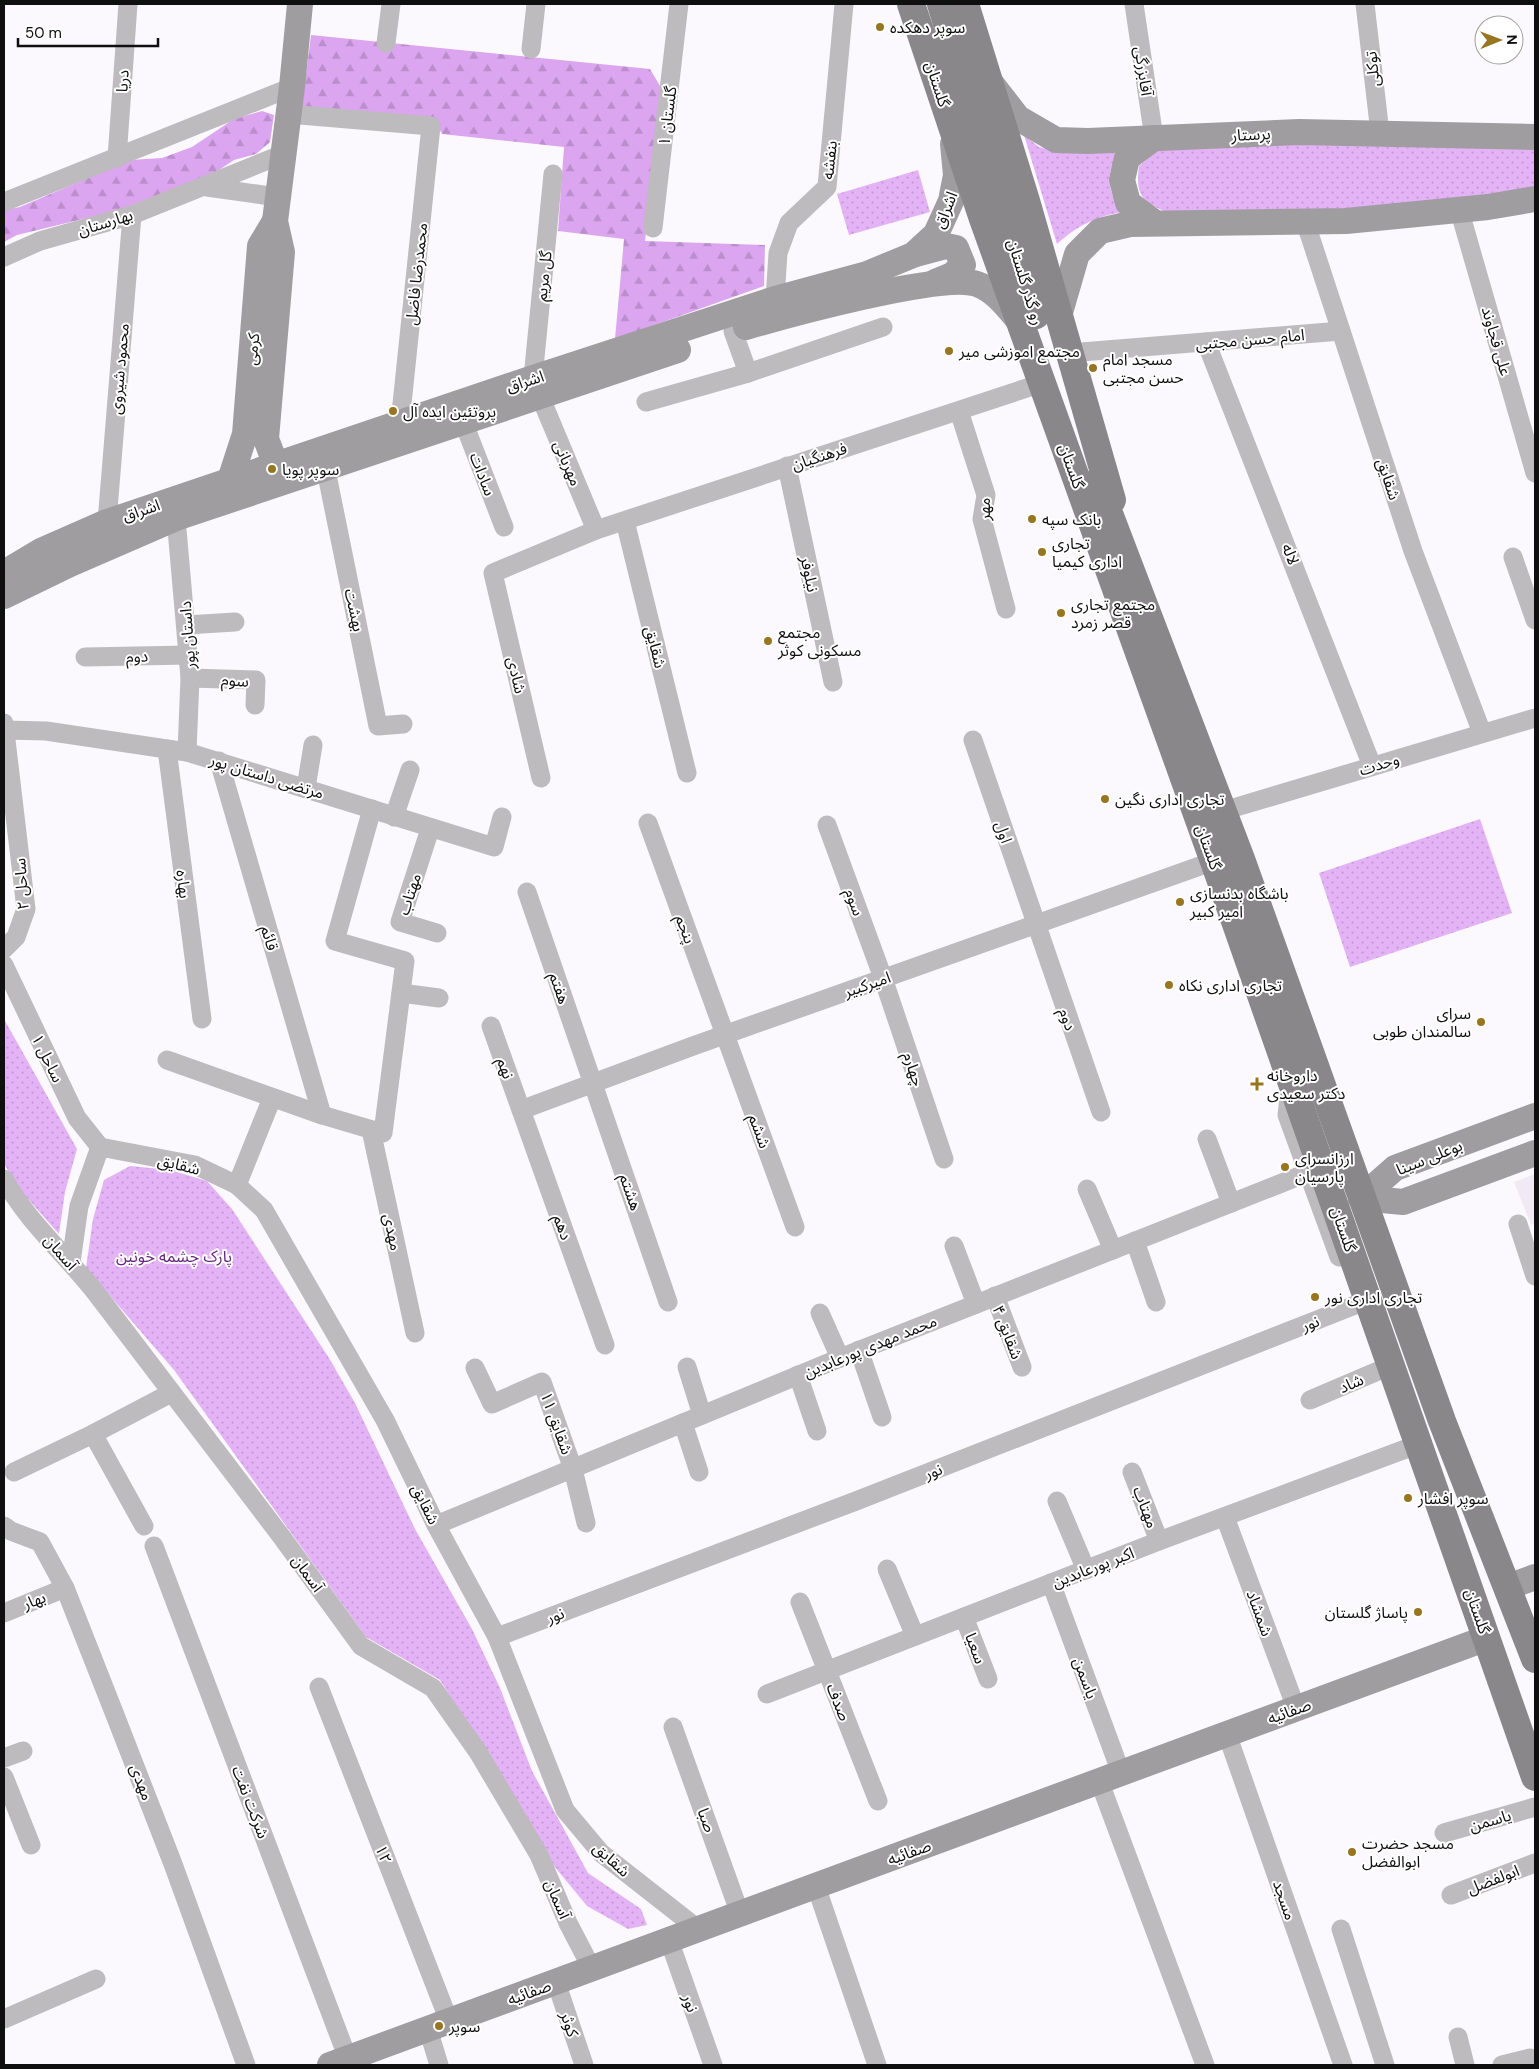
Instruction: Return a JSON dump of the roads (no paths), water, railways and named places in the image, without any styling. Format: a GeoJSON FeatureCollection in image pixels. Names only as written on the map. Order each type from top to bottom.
{"type":"FeatureCollection","features":[{"type":"Feature","properties":{"kind":"main road","name":"کرمی"},"geometry":{"type":"LineString","coordinates":[[276,465],[266,439],[282,252],[276,209],[292,88],[300,4]]}},
{"type":"Feature","properties":{"kind":"main road","name":"گلستان"},"geometry":{"type":"LineString","coordinates":[[911,4],[1020,322],[1291,1080],[1348,1203],[1442,1421],[1508,1587],[1528,1617],[1535,1659]]}},
{"type":"Feature","properties":{"kind":"main road","name":"رو گذر گلستان"},"geometry":{"type":"LineString","coordinates":[[941,4],[1046,348],[1136,583]]}},
{"type":"Feature","properties":{"kind":"main road"},"geometry":{"type":"LineString","coordinates":[[965,4],[990,82],[1136,583]]}},
{"type":"Feature","properties":{"kind":"main road","name":"پرستار"},"geometry":{"type":"LineString","coordinates":[[990,82],[1018,118],[1056,140],[1299,132],[1535,137]]}},
{"type":"Feature","properties":{"kind":"main road","name":"اشراق"},"geometry":{"type":"LineString","coordinates":[[4,596],[70,564],[176,518],[326,470],[463,421],[536,387],[775,299],[867,274],[914,255],[936,234],[951,201],[956,175],[950,121]]}},
{"type":"Feature","properties":{"kind":"main road"},"geometry":{"type":"LineString","coordinates":[[1154,138],[1127,158],[1122,180],[1128,202],[1154,223]]}},
{"type":"Feature","properties":{"kind":"main road"},"geometry":{"type":"LineString","coordinates":[[1059,316],[1077,254],[1100,231],[1130,224],[1154,223],[1346,221],[1535,199]]}},
{"type":"Feature","properties":{"kind":"main road","name":"کرمی"},"geometry":{"type":"LineString","coordinates":[[230,480],[244,434],[260,246],[276,209]]}},
{"type":"Feature","properties":{"kind":"main road"},"geometry":{"type":"LineString","coordinates":[[914,255],[946,246],[956,248],[963,265],[952,275],[925,286]]}},
{"type":"Feature","properties":{"kind":"main road","name":"اشراق"},"geometry":{"type":"LineString","coordinates":[[4,573],[42,551],[107,522],[400,423],[536,387],[778,318],[925,286],[962,282],[977,284],[1002,300],[1020,322]]}},
{"type":"Feature","properties":{"kind":"main road","name":"گلستان"},"geometry":{"type":"LineString","coordinates":[[1136,583],[1223,811],[1348,1203],[1360,1274],[1368,1300],[1488,1638],[1535,1777]]}},
{"type":"Feature","properties":{"kind":"main road","name":"بوعلی سینا"},"geometry":{"type":"LineString","coordinates":[[1348,1203],[1394,1168],[1535,1116]]}},
{"type":"Feature","properties":{"kind":"main road","name":"بوعلی سینا"},"geometry":{"type":"LineString","coordinates":[[1348,1203],[1403,1202],[1535,1153]]}},
{"type":"Feature","properties":{"kind":"main road"},"geometry":{"type":"LineString","coordinates":[[1508,1587],[1535,1577]]}},
{"type":"Feature","properties":{"kind":"main road","name":"صفائیه"},"geometry":{"type":"LineString","coordinates":[[339,2062],[1488,1638]]}},
{"type":"Feature","properties":{"kind":"street","name":"دریا"},"geometry":{"type":"LineString","coordinates":[[117,158],[128,4]]}},
{"type":"Feature","properties":{"kind":"street"},"geometry":{"type":"LineString","coordinates":[[386,43],[391,4]]}},
{"type":"Feature","properties":{"kind":"street"},"geometry":{"type":"LineString","coordinates":[[531,48],[536,4]]}},
{"type":"Feature","properties":{"kind":"street","name":"گلستان ۱"},"geometry":{"type":"LineString","coordinates":[[653,228],[679,4]]}},
{"type":"Feature","properties":{"kind":"street","name":"بنفشه"},"geometry":{"type":"LineString","coordinates":[[775,299],[778,253],[788,223],[827,187],[844,4]]}},
{"type":"Feature","properties":{"kind":"street","name":"آقابزرگی"},"geometry":{"type":"LineString","coordinates":[[1134,4],[1154,138]]}},
{"type":"Feature","properties":{"kind":"street","name":"توکلی"},"geometry":{"type":"LineString","coordinates":[[1365,4],[1380,133]]}},
{"type":"Feature","properties":{"kind":"street"},"geometry":{"type":"LineString","coordinates":[[4,202],[292,88]]}},
{"type":"Feature","properties":{"kind":"street","name":"محمدرضا فاضل"},"geometry":{"type":"LineString","coordinates":[[288,114],[431,126],[400,423]]}},
{"type":"Feature","properties":{"kind":"street","name":"بهارستان"},"geometry":{"type":"LineString","coordinates":[[4,257],[40,241],[132,215],[283,154]]}},
{"type":"Feature","properties":{"kind":"street","name":"گل مریم"},"geometry":{"type":"LineString","coordinates":[[536,387],[553,174]]}},
{"type":"Feature","properties":{"kind":"street"},"geometry":{"type":"LineString","coordinates":[[206,186],[276,209]]}},
{"type":"Feature","properties":{"kind":"street","name":"علی قجاوند"},"geometry":{"type":"LineString","coordinates":[[1459,209],[1535,473]]}},
{"type":"Feature","properties":{"kind":"street","name":"محمود شیروی"},"geometry":{"type":"LineString","coordinates":[[107,522],[132,215]]}},
{"type":"Feature","properties":{"kind":"street","name":"شقایق"},"geometry":{"type":"LineString","coordinates":[[1305,221],[1413,551],[1482,734]]}},
{"type":"Feature","properties":{"kind":"street"},"geometry":{"type":"LineString","coordinates":[[646,402],[748,373],[883,327]]}},
{"type":"Feature","properties":{"kind":"street"},"geometry":{"type":"LineString","coordinates":[[733,331],[748,373]]}},
{"type":"Feature","properties":{"kind":"street","name":"امام حسن مجتبی"},"geometry":{"type":"LineString","coordinates":[[1070,353],[1341,331]]}},
{"type":"Feature","properties":{"kind":"street","name":"لاله"},"geometry":{"type":"LineString","coordinates":[[1206,342],[1372,766]]}},
{"type":"Feature","properties":{"kind":"street","name":"فرهنگیان"},"geometry":{"type":"LineString","coordinates":[[493,572],[596,530],[1042,384]]}},
{"type":"Feature","properties":{"kind":"street","name":"مهربانی"},"geometry":{"type":"LineString","coordinates":[[536,387],[596,530]]}},
{"type":"Feature","properties":{"kind":"street","name":"مهر"},"geometry":{"type":"LineString","coordinates":[[959,410],[986,495],[982,519],[1006,609]]}},
{"type":"Feature","properties":{"kind":"street","name":"سادات"},"geometry":{"type":"LineString","coordinates":[[463,421],[504,527]]}},
{"type":"Feature","properties":{"kind":"street","name":"نیلوفر"},"geometry":{"type":"LineString","coordinates":[[787,466],[833,682]]}},
{"type":"Feature","properties":{"kind":"street","name":"بهشت"},"geometry":{"type":"LineString","coordinates":[[326,470],[378,726],[403,724]]}},
{"type":"Feature","properties":{"kind":"street","name":"داستان پور"},"geometry":{"type":"LineString","coordinates":[[176,518],[190,678],[187,752]]}},
{"type":"Feature","properties":{"kind":"street","name":"شقایق"},"geometry":{"type":"LineString","coordinates":[[625,521],[686,773]]}},
{"type":"Feature","properties":{"kind":"street"},"geometry":{"type":"LineString","coordinates":[[1513,557],[1535,620]]}},
{"type":"Feature","properties":{"kind":"street","name":"شادی"},"geometry":{"type":"LineString","coordinates":[[493,572],[541,778]]}},
{"type":"Feature","properties":{"kind":"street"},"geometry":{"type":"LineString","coordinates":[[186,625],[235,622]]}},
{"type":"Feature","properties":{"kind":"street","name":"دوم"},"geometry":{"type":"LineString","coordinates":[[85,657],[188,654]]}},
{"type":"Feature","properties":{"kind":"street","name":"سوم"},"geometry":{"type":"LineString","coordinates":[[190,678],[256,680],[255,705]]}},
{"type":"Feature","properties":{"kind":"street","name":"وحدت"},"geometry":{"type":"LineString","coordinates":[[1223,811],[1535,718]]}},
{"type":"Feature","properties":{"kind":"street","name":"ساحل ۲"},"geometry":{"type":"LineString","coordinates":[[4,723],[26,909],[16,938],[4,949]]}},
{"type":"Feature","properties":{"kind":"street","name":"مرتضی داستان پور"},"geometry":{"type":"LineString","coordinates":[[4,730],[46,731],[187,752],[306,788],[430,829],[494,847],[502,817]]}},
{"type":"Feature","properties":{"kind":"street","name":"اول"},"geometry":{"type":"LineString","coordinates":[[973,740],[1035,925]]}},
{"type":"Feature","properties":{"kind":"street"},"geometry":{"type":"LineString","coordinates":[[306,788],[313,745]]}},
{"type":"Feature","properties":{"kind":"street","name":"بهاره"},"geometry":{"type":"LineString","coordinates":[[167,749],[202,1019]]}},
{"type":"Feature","properties":{"kind":"street","name":"قائم"},"geometry":{"type":"LineString","coordinates":[[219,761],[322,1115]]}},
{"type":"Feature","properties":{"kind":"street"},"geometry":{"type":"LineString","coordinates":[[394,817],[410,770]]}},
{"type":"Feature","properties":{"kind":"street"},"geometry":{"type":"LineString","coordinates":[[167,1060],[322,1115],[383,1133],[405,961],[335,941],[372,809]]}},
{"type":"Feature","properties":{"kind":"street","name":"پنجم"},"geometry":{"type":"LineString","coordinates":[[648,823],[724,1035]]}},
{"type":"Feature","properties":{"kind":"street","name":"سوم"},"geometry":{"type":"LineString","coordinates":[[827,825],[883,978]]}},
{"type":"Feature","properties":{"kind":"street","name":"مهتاب"},"geometry":{"type":"LineString","coordinates":[[430,829],[400,922],[437,933]]}},
{"type":"Feature","properties":{"kind":"street","name":"امیرکبیر"},"geometry":{"type":"LineString","coordinates":[[521,1110],[883,978],[1214,862]]}},
{"type":"Feature","properties":{"kind":"street","name":"هفتم"},"geometry":{"type":"LineString","coordinates":[[528,892],[594,1083]]}},
{"type":"Feature","properties":{"kind":"street","name":"دوم"},"geometry":{"type":"LineString","coordinates":[[1035,925],[1102,1112]]}},
{"type":"Feature","properties":{"kind":"street","name":"ساحل ۱"},"geometry":{"type":"LineString","coordinates":[[4,965],[77,1118],[100,1146]]}},
{"type":"Feature","properties":{"kind":"street","name":"چهارم"},"geometry":{"type":"LineString","coordinates":[[883,978],[944,1160]]}},
{"type":"Feature","properties":{"kind":"street"},"geometry":{"type":"LineString","coordinates":[[401,994],[439,998]]}},
{"type":"Feature","properties":{"kind":"street","name":"نهم"},"geometry":{"type":"LineString","coordinates":[[491,1026],[521,1110]]}},
{"type":"Feature","properties":{"kind":"street","name":"ششم"},"geometry":{"type":"LineString","coordinates":[[724,1035],[795,1228]]}},
{"type":"Feature","properties":{"kind":"street"},"geometry":{"type":"LineString","coordinates":[[1291,1080],[1287,1115],[1307,1173],[1338,1256],[1360,1274]]}},
{"type":"Feature","properties":{"kind":"street","name":"هشتم"},"geometry":{"type":"LineString","coordinates":[[594,1083],[668,1302]]}},
{"type":"Feature","properties":{"kind":"street"},"geometry":{"type":"LineString","coordinates":[[237,1185],[272,1098]]}},
{"type":"Feature","properties":{"kind":"street","name":"دهم"},"geometry":{"type":"LineString","coordinates":[[521,1110],[605,1345]]}},
{"type":"Feature","properties":{"kind":"street","name":"مهدی"},"geometry":{"type":"LineString","coordinates":[[371,1130],[415,1333]]}},
{"type":"Feature","properties":{"kind":"street"},"geometry":{"type":"LineString","coordinates":[[1207,1139],[1230,1204]]}},
{"type":"Feature","properties":{"kind":"street"},"geometry":{"type":"LineString","coordinates":[[71,1262],[79,1206],[100,1146]]}},
{"type":"Feature","properties":{"kind":"street","name":"شقایق"},"geometry":{"type":"LineString","coordinates":[[100,1146],[195,1165],[237,1185],[264,1210],[384,1420],[436,1525],[496,1637],[565,1810],[601,1853],[698,1929]]}},
{"type":"Feature","properties":{"kind":"street","name":"محمد مهدی پورعابدین"},"geometry":{"type":"LineString","coordinates":[[436,1525],[859,1350],[1307,1173]]}},
{"type":"Feature","properties":{"kind":"street","name":"آسمان"},"geometry":{"type":"LineString","coordinates":[[4,1179],[14,1199],[71,1262],[281,1536],[361,1646],[432,1688],[478,1752],[539,1855],[568,1923],[592,1969]]}},
{"type":"Feature","properties":{"kind":"street"},"geometry":{"type":"LineString","coordinates":[[1087,1189],[1113,1250]]}},
{"type":"Feature","properties":{"kind":"street"},"geometry":{"type":"LineString","coordinates":[[1518,1224],[1535,1276]]}},
{"type":"Feature","properties":{"kind":"street"},"geometry":{"type":"LineString","coordinates":[[1136,1241],[1156,1302]]}},
{"type":"Feature","properties":{"kind":"street"},"geometry":{"type":"LineString","coordinates":[[954,1246],[976,1304]]}},
{"type":"Feature","properties":{"kind":"street","name":"شقایق ۴"},"geometry":{"type":"LineString","coordinates":[[995,1296],[1022,1367]]}},
{"type":"Feature","properties":{"kind":"street","name":"نور"},"geometry":{"type":"LineString","coordinates":[[496,1637],[856,1501],[1368,1300]]}},
{"type":"Feature","properties":{"kind":"street"},"geometry":{"type":"LineString","coordinates":[[820,1314],[840,1358]]}},
{"type":"Feature","properties":{"kind":"street"},"geometry":{"type":"LineString","coordinates":[[859,1350],[882,1417]]}},
{"type":"Feature","properties":{"kind":"street","name":"شاد"},"geometry":{"type":"LineString","coordinates":[[1310,1400],[1392,1365]]}},
{"type":"Feature","properties":{"kind":"street"},"geometry":{"type":"LineString","coordinates":[[687,1367],[702,1415]]}},
{"type":"Feature","properties":{"kind":"street","name":"شقایق ۱۱"},"geometry":{"type":"LineString","coordinates":[[475,1368],[492,1404],[542,1382],[573,1468]]}},
{"type":"Feature","properties":{"kind":"street"},"geometry":{"type":"LineString","coordinates":[[798,1376],[817,1431]]}},
{"type":"Feature","properties":{"kind":"street"},"geometry":{"type":"LineString","coordinates":[[14,1472],[172,1393]]}},
{"type":"Feature","properties":{"kind":"street"},"geometry":{"type":"LineString","coordinates":[[683,1423],[699,1472]]}},
{"type":"Feature","properties":{"kind":"street"},"geometry":{"type":"LineString","coordinates":[[93,1434],[144,1526]]}},
{"type":"Feature","properties":{"kind":"street","name":"اکبر پورعابدین"},"geometry":{"type":"LineString","coordinates":[[767,1694],[1159,1541],[1419,1444]]}},
{"type":"Feature","properties":{"kind":"street"},"geometry":{"type":"LineString","coordinates":[[573,1468],[586,1523]]}},
{"type":"Feature","properties":{"kind":"street","name":"مهتاب"},"geometry":{"type":"LineString","coordinates":[[1132,1472],[1159,1541]]}},
{"type":"Feature","properties":{"kind":"street"},"geometry":{"type":"LineString","coordinates":[[1057,1501],[1086,1570]]}},
{"type":"Feature","properties":{"kind":"street","name":"شمشاد"},"geometry":{"type":"LineString","coordinates":[[1225,1517],[1296,1708]]}},
{"type":"Feature","properties":{"kind":"street","name":"مهدی"},"geometry":{"type":"LineString","coordinates":[[4,1526],[11,1531],[40,1542],[65,1588],[173,1864],[246,2065]]}},
{"type":"Feature","properties":{"kind":"street","name":"شرکت نفت"},"geometry":{"type":"LineString","coordinates":[[154,1546],[339,2062]]}},
{"type":"Feature","properties":{"kind":"street"},"geometry":{"type":"LineString","coordinates":[[887,1569],[916,1636]]}},
{"type":"Feature","properties":{"kind":"street","name":"یاسمن"},"geometry":{"type":"LineString","coordinates":[[1051,1583],[1111,1778],[1205,2065]]}},
{"type":"Feature","properties":{"kind":"street","name":"بهار"},"geometry":{"type":"LineString","coordinates":[[4,1613],[65,1588]]}},
{"type":"Feature","properties":{"kind":"street","name":"صدف"},"geometry":{"type":"LineString","coordinates":[[800,1602],[878,1801]]}},
{"type":"Feature","properties":{"kind":"street","name":"سعیا"},"geometry":{"type":"LineString","coordinates":[[964,1617],[988,1679]]}},
{"type":"Feature","properties":{"kind":"street","name":"۱۲"},"geometry":{"type":"LineString","coordinates":[[319,1688],[439,2025],[439,2065]]}},
{"type":"Feature","properties":{"kind":"street","name":"صبا"},"geometry":{"type":"LineString","coordinates":[[673,1727],[740,1914]]}},
{"type":"Feature","properties":{"kind":"street","name":"مسجد"},"geometry":{"type":"LineString","coordinates":[[1227,1734],[1343,2065]]}},
{"type":"Feature","properties":{"kind":"street"},"geometry":{"type":"LineString","coordinates":[[4,1758],[23,1751]]}},
{"type":"Feature","properties":{"kind":"street"},"geometry":{"type":"LineString","coordinates":[[4,1777],[8,1801],[31,1845]]}},
{"type":"Feature","properties":{"kind":"street","name":"یاسمن"},"geometry":{"type":"LineString","coordinates":[[1444,1833],[1535,1806]]}},
{"type":"Feature","properties":{"kind":"street","name":"ابولفضل"},"geometry":{"type":"LineString","coordinates":[[1450,1895],[1535,1863]]}},
{"type":"Feature","properties":{"kind":"street"},"geometry":{"type":"LineString","coordinates":[[816,1886],[877,2065]]}},
{"type":"Feature","properties":{"kind":"street"},"geometry":{"type":"LineString","coordinates":[[1341,1930],[1384,2065]]}},
{"type":"Feature","properties":{"kind":"street","name":"نور"},"geometry":{"type":"LineString","coordinates":[[669,1940],[713,2065]]}},
{"type":"Feature","properties":{"kind":"street"},"geometry":{"type":"LineString","coordinates":[[4,2019],[96,1979]]}},
{"type":"Feature","properties":{"kind":"street","name":"کوثر"},"geometry":{"type":"LineString","coordinates":[[556,1982],[584,2065]]}},
{"type":"Feature","properties":{"kind":"street"},"geometry":{"type":"LineString","coordinates":[[1458,2037],[1465,2065]]}},
{"type":"Feature","properties":{"kind":"street"},"geometry":{"type":"LineString","coordinates":[[1502,2065],[1530,2058]]}},
{"type":"Feature","properties":{"kind":"place","name":"سوپر دهکده"},"geometry":{"type":"Point","coordinates":[880,27]}},
{"type":"Feature","properties":{"kind":"place","name":"مجتمع اموزشی میر"},"geometry":{"type":"Point","coordinates":[949,351]}},
{"type":"Feature","properties":{"kind":"place","name":"مسجد امام حسن مجتبی"},"geometry":{"type":"Point","coordinates":[1093,368]}},
{"type":"Feature","properties":{"kind":"place","name":"پروتئین ایده آل"},"geometry":{"type":"Point","coordinates":[393,411]}},
{"type":"Feature","properties":{"kind":"place","name":"سوپر پویا"},"geometry":{"type":"Point","coordinates":[272,469]}},
{"type":"Feature","properties":{"kind":"place","name":"بانک سپه"},"geometry":{"type":"Point","coordinates":[1032,519]}},
{"type":"Feature","properties":{"kind":"place","name":"تجاری اداری کیمیا"},"geometry":{"type":"Point","coordinates":[1042,552]}},
{"type":"Feature","properties":{"kind":"place","name":"مجتمع تجاری قصر زمرد"},"geometry":{"type":"Point","coordinates":[1061,613]}},
{"type":"Feature","properties":{"kind":"place","name":"مجتمع مسکونی کوثر"},"geometry":{"type":"Point","coordinates":[768,641]}},
{"type":"Feature","properties":{"kind":"place","name":"تجاری اداری نگین"},"geometry":{"type":"Point","coordinates":[1105,799]}},
{"type":"Feature","properties":{"kind":"place","name":"باشگاه بدنسازی امیر کبیر"},"geometry":{"type":"Point","coordinates":[1180,902]}},
{"type":"Feature","properties":{"kind":"place","name":"تجاری اداری نکاه"},"geometry":{"type":"Point","coordinates":[1169,985]}},
{"type":"Feature","properties":{"kind":"place","name":"سرای سالمندان طوبی"},"geometry":{"type":"Point","coordinates":[1481,1022]}},
{"type":"Feature","properties":{"kind":"place","name":"داروخانه دکتر سعیدی"},"geometry":{"type":"Point","coordinates":[1257,1084]}},
{"type":"Feature","properties":{"kind":"place","name":"ارزانسرای پارسیان"},"geometry":{"type":"Point","coordinates":[1285,1167]}},
{"type":"Feature","properties":{"kind":"place","name":"تجاری اداری نور"},"geometry":{"type":"Point","coordinates":[1315,1297]}},
{"type":"Feature","properties":{"kind":"place","name":"سوپر افشار"},"geometry":{"type":"Point","coordinates":[1408,1498]}},
{"type":"Feature","properties":{"kind":"place","name":"پاساژ گلستان"},"geometry":{"type":"Point","coordinates":[1418,1612]}},
{"type":"Feature","properties":{"kind":"place","name":"مسجد حضرت ابوالفضل"},"geometry":{"type":"Point","coordinates":[1352,1852]}},
{"type":"Feature","properties":{"kind":"place","name":"سوپر"},"geometry":{"type":"Point","coordinates":[439,2026]}},
{"type":"Feature","properties":{"kind":"park label","name":"پارک چشمه خونین"},"geometry":{"type":"Point","coordinates":[174,1256]}}]}
